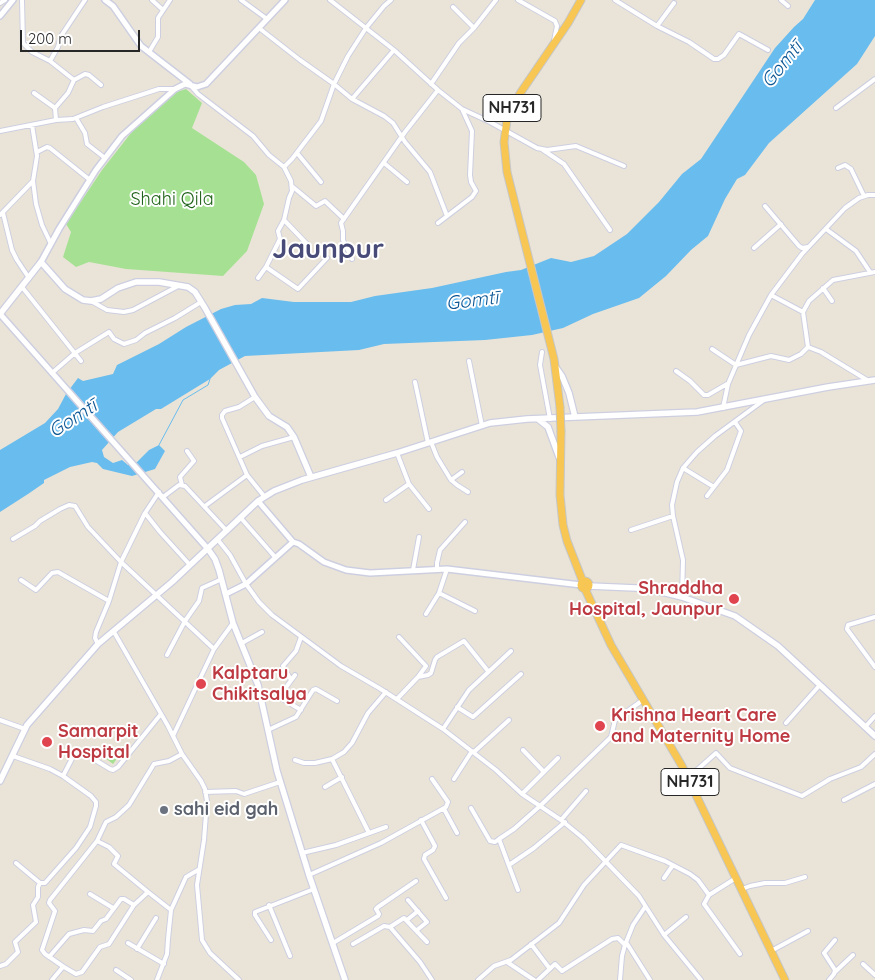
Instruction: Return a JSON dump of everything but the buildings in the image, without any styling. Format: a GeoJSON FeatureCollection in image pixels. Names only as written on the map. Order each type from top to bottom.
{"type":"FeatureCollection","features":[{"type":"Feature","properties":{"kind":"highway","name":"NH731"},"geometry":{"type":"LineString","coordinates":[[581,0],[553,46],[520,92],[512,107],[504,130],[504,155],[507,172],[554,362],[560,407],[560,495],[563,525],[567,541],[584,585],[611,645],[688,779],[785,980]]}},
{"type":"Feature","properties":{"kind":"main road"},"geometry":{"type":"LineString","coordinates":[[0,314],[41,262],[65,289],[75,296],[91,301],[101,299],[118,288],[136,282],[181,284],[195,292],[255,397],[270,416],[287,427],[294,437],[311,477]]}},
{"type":"Feature","properties":{"kind":"main road"},"geometry":{"type":"LineString","coordinates":[[554,362],[569,393],[575,418]]}},
{"type":"Feature","properties":{"kind":"main road"},"geometry":{"type":"LineString","coordinates":[[0,781],[25,730],[46,702],[98,644],[208,549],[258,501],[274,491],[311,477],[490,424],[538,419],[697,412],[872,381]]}},
{"type":"Feature","properties":{"kind":"main road"},"geometry":{"type":"LineString","coordinates":[[538,419],[548,428],[560,458]]}},
{"type":"Feature","properties":{"kind":"main road"},"geometry":{"type":"LineString","coordinates":[[208,549],[215,559],[233,623],[258,685],[281,782],[309,875],[345,980]]}},
{"type":"Feature","properties":{"kind":"main road"},"geometry":{"type":"LineString","coordinates":[[584,585],[636,588],[682,597],[726,613],[746,623],[778,646],[875,736]]}},
{"type":"Feature","properties":{"kind":"street"},"geometry":{"type":"LineString","coordinates":[[0,3],[5,0]]}},
{"type":"Feature","properties":{"kind":"street"},"geometry":{"type":"LineString","coordinates":[[0,16],[13,0]]}},
{"type":"Feature","properties":{"kind":"street"},"geometry":{"type":"LineString","coordinates":[[22,0],[23,43],[32,52],[50,61],[74,80]]}},
{"type":"Feature","properties":{"kind":"street"},"geometry":{"type":"LineString","coordinates":[[50,61],[58,47],[61,36],[85,0]]}},
{"type":"Feature","properties":{"kind":"street"},"geometry":{"type":"LineString","coordinates":[[105,0],[117,12],[135,40],[190,84],[198,94],[249,132],[269,155],[284,167],[293,187],[316,206],[325,201],[344,220]]}},
{"type":"Feature","properties":{"kind":"street"},"geometry":{"type":"LineString","coordinates":[[152,0],[163,10]]}},
{"type":"Feature","properties":{"kind":"street"},"geometry":{"type":"LineString","coordinates":[[149,52],[158,37],[157,21],[170,0]]}},
{"type":"Feature","properties":{"kind":"street"},"geometry":{"type":"LineString","coordinates":[[241,0],[267,19]]}},
{"type":"Feature","properties":{"kind":"street"},"geometry":{"type":"LineString","coordinates":[[41,262],[90,180],[122,136],[175,89],[185,84],[197,87],[206,84],[285,0]]}},
{"type":"Feature","properties":{"kind":"street"},"geometry":{"type":"LineString","coordinates":[[330,0],[394,50],[462,109],[543,150],[564,164],[610,230]]}},
{"type":"Feature","properties":{"kind":"street"},"geometry":{"type":"LineString","coordinates":[[284,167],[321,121],[334,84],[348,56],[366,28],[391,0]]}},
{"type":"Feature","properties":{"kind":"street"},"geometry":{"type":"LineString","coordinates":[[432,84],[459,43],[474,28],[496,0]]}},
{"type":"Feature","properties":{"kind":"street"},"geometry":{"type":"LineString","coordinates":[[518,0],[555,21],[557,26],[553,46]]}},
{"type":"Feature","properties":{"kind":"street"},"geometry":{"type":"LineString","coordinates":[[614,0],[657,26],[690,42],[714,59],[724,55],[739,34],[768,50]]}},
{"type":"Feature","properties":{"kind":"street"},"geometry":{"type":"LineString","coordinates":[[781,0],[788,6]]}},
{"type":"Feature","properties":{"kind":"street"},"geometry":{"type":"LineString","coordinates":[[657,26],[674,3]]}},
{"type":"Feature","properties":{"kind":"street"},"geometry":{"type":"LineString","coordinates":[[453,7],[474,28]]}},
{"type":"Feature","properties":{"kind":"street"},"geometry":{"type":"LineString","coordinates":[[259,28],[352,99],[393,123],[430,172],[446,216]]}},
{"type":"Feature","properties":{"kind":"street"},"geometry":{"type":"LineString","coordinates":[[352,99],[394,50]]}},
{"type":"Feature","properties":{"kind":"street"},"geometry":{"type":"LineString","coordinates":[[56,120],[55,108],[68,93],[74,80],[85,74],[101,85]]}},
{"type":"Feature","properties":{"kind":"street"},"geometry":{"type":"LineString","coordinates":[[836,108],[875,79]]}},
{"type":"Feature","properties":{"kind":"street"},"geometry":{"type":"LineString","coordinates":[[0,131],[76,118],[159,89],[175,89]]}},
{"type":"Feature","properties":{"kind":"street"},"geometry":{"type":"LineString","coordinates":[[352,259],[343,240],[344,231],[341,223],[438,90]]}},
{"type":"Feature","properties":{"kind":"street"},"geometry":{"type":"LineString","coordinates":[[34,93],[55,108]]}},
{"type":"Feature","properties":{"kind":"street"},"geometry":{"type":"LineString","coordinates":[[438,223],[472,197],[476,191],[471,182],[470,175],[472,131],[462,109]]}},
{"type":"Feature","properties":{"kind":"street"},"geometry":{"type":"LineString","coordinates":[[76,118],[85,133],[87,144],[105,158]]}},
{"type":"Feature","properties":{"kind":"street"},"geometry":{"type":"LineString","coordinates":[[32,125],[37,152],[33,181],[36,204],[42,225],[51,244]]}},
{"type":"Feature","properties":{"kind":"street"},"geometry":{"type":"LineString","coordinates":[[543,150],[576,146],[624,166]]}},
{"type":"Feature","properties":{"kind":"street"},"geometry":{"type":"LineString","coordinates":[[37,152],[50,148],[90,180]]}},
{"type":"Feature","properties":{"kind":"street"},"geometry":{"type":"LineString","coordinates":[[297,153],[321,182]]}},
{"type":"Feature","properties":{"kind":"street"},"geometry":{"type":"LineString","coordinates":[[384,163],[407,182]]}},
{"type":"Feature","properties":{"kind":"street"},"geometry":{"type":"LineString","coordinates":[[838,168],[845,165],[851,169],[864,196]]}},
{"type":"Feature","properties":{"kind":"street"},"geometry":{"type":"LineString","coordinates":[[29,278],[16,260],[2,214],[33,181]]}},
{"type":"Feature","properties":{"kind":"street"},"geometry":{"type":"LineString","coordinates":[[258,278],[277,247],[280,239],[278,231],[284,220],[293,187]]}},
{"type":"Feature","properties":{"kind":"street"},"geometry":{"type":"LineString","coordinates":[[723,408],[728,384],[736,365],[749,335],[771,295],[809,247],[852,201],[864,196],[875,195]]}},
{"type":"Feature","properties":{"kind":"street"},"geometry":{"type":"LineString","coordinates":[[765,206],[800,248],[809,247]]}},
{"type":"Feature","properties":{"kind":"street"},"geometry":{"type":"LineString","coordinates":[[284,220],[308,245]]}},
{"type":"Feature","properties":{"kind":"street"},"geometry":{"type":"LineString","coordinates":[[754,248],[781,224]]}},
{"type":"Feature","properties":{"kind":"street"},"geometry":{"type":"LineString","coordinates":[[826,230],[856,252],[870,272]]}},
{"type":"Feature","properties":{"kind":"street"},"geometry":{"type":"LineString","coordinates":[[266,267],[298,289],[327,258]]}},
{"type":"Feature","properties":{"kind":"street"},"geometry":{"type":"LineString","coordinates":[[808,347],[804,312],[809,301],[836,278],[875,272]]}},
{"type":"Feature","properties":{"kind":"street"},"geometry":{"type":"LineString","coordinates":[[91,301],[107,310],[124,312],[133,310],[181,284]]}},
{"type":"Feature","properties":{"kind":"street"},"geometry":{"type":"LineString","coordinates":[[22,287],[81,360]]}},
{"type":"Feature","properties":{"kind":"street"},"geometry":{"type":"LineString","coordinates":[[823,288],[832,301]]}},
{"type":"Feature","properties":{"kind":"street"},"geometry":{"type":"LineString","coordinates":[[771,295],[804,312]]}},
{"type":"Feature","properties":{"kind":"street"},"geometry":{"type":"LineString","coordinates":[[52,373],[75,353],[109,332],[114,339],[124,344],[136,340],[145,333],[201,302]]}},
{"type":"Feature","properties":{"kind":"street"},"geometry":{"type":"LineString","coordinates":[[0,314],[208,549]]}},
{"type":"Feature","properties":{"kind":"street"},"geometry":{"type":"LineString","coordinates":[[712,349],[736,365],[771,356],[789,360],[801,354],[808,347]]}},
{"type":"Feature","properties":{"kind":"street"},"geometry":{"type":"LineString","coordinates":[[808,347],[821,352],[872,381]]}},
{"type":"Feature","properties":{"kind":"street"},"geometry":{"type":"LineString","coordinates":[[542,352],[540,365],[550,419]]}},
{"type":"Feature","properties":{"kind":"street"},"geometry":{"type":"LineString","coordinates":[[469,361],[482,426]]}},
{"type":"Feature","properties":{"kind":"street"},"geometry":{"type":"LineString","coordinates":[[676,371],[690,381],[704,395],[708,395],[728,384]]}},
{"type":"Feature","properties":{"kind":"street"},"geometry":{"type":"LineString","coordinates":[[415,382],[429,442],[451,480],[456,486],[468,492]]}},
{"type":"Feature","properties":{"kind":"street"},"geometry":{"type":"LineString","coordinates":[[255,397],[239,407],[225,411],[222,415],[247,475],[264,496]]}},
{"type":"Feature","properties":{"kind":"street"},"geometry":{"type":"LineString","coordinates":[[682,597],[683,560],[673,516],[673,495],[683,468],[697,452],[764,400]]}},
{"type":"Feature","properties":{"kind":"street"},"geometry":{"type":"LineString","coordinates":[[707,496],[727,470],[741,428],[735,422]]}},
{"type":"Feature","properties":{"kind":"street"},"geometry":{"type":"LineString","coordinates":[[240,457],[262,446],[294,437]]}},
{"type":"Feature","properties":{"kind":"street"},"geometry":{"type":"LineString","coordinates":[[187,451],[194,461],[180,478],[182,485],[205,506],[227,531]]}},
{"type":"Feature","properties":{"kind":"street"},"geometry":{"type":"LineString","coordinates":[[397,453],[410,484],[429,509]]}},
{"type":"Feature","properties":{"kind":"street"},"geometry":{"type":"LineString","coordinates":[[683,468],[714,487]]}},
{"type":"Feature","properties":{"kind":"street"},"geometry":{"type":"LineString","coordinates":[[451,480],[462,472]]}},
{"type":"Feature","properties":{"kind":"street"},"geometry":{"type":"LineString","coordinates":[[205,506],[247,475]]}},
{"type":"Feature","properties":{"kind":"street"},"geometry":{"type":"LineString","coordinates":[[386,500],[410,484]]}},
{"type":"Feature","properties":{"kind":"street"},"geometry":{"type":"LineString","coordinates":[[163,497],[182,485]]}},
{"type":"Feature","properties":{"kind":"street"},"geometry":{"type":"LineString","coordinates":[[98,644],[95,638],[96,632],[109,601],[121,562],[159,492]]}},
{"type":"Feature","properties":{"kind":"street"},"geometry":{"type":"LineString","coordinates":[[258,501],[293,542],[299,544],[324,562],[346,570],[370,573],[447,569],[584,585]]}},
{"type":"Feature","properties":{"kind":"street"},"geometry":{"type":"LineString","coordinates":[[13,539],[60,509],[72,505],[77,508],[88,527],[121,562],[214,649]]}},
{"type":"Feature","properties":{"kind":"street"},"geometry":{"type":"LineString","coordinates":[[146,513],[160,532],[190,565]]}},
{"type":"Feature","properties":{"kind":"street"},"geometry":{"type":"LineString","coordinates":[[631,530],[673,516]]}},
{"type":"Feature","properties":{"kind":"street"},"geometry":{"type":"LineString","coordinates":[[240,517],[276,557]]}},
{"type":"Feature","properties":{"kind":"street"},"geometry":{"type":"LineString","coordinates":[[437,569],[440,550],[465,522]]}},
{"type":"Feature","properties":{"kind":"street"},"geometry":{"type":"LineString","coordinates":[[414,570],[419,537]]}},
{"type":"Feature","properties":{"kind":"street"},"geometry":{"type":"LineString","coordinates":[[218,540],[230,554],[246,584],[259,602],[272,614],[341,666],[386,692],[443,729],[496,770],[522,794],[563,821],[583,838],[605,863],[626,882],[646,907],[664,935],[701,980]]}},
{"type":"Feature","properties":{"kind":"street"},"geometry":{"type":"LineString","coordinates":[[226,594],[246,584],[293,542]]}},
{"type":"Feature","properties":{"kind":"street"},"geometry":{"type":"LineString","coordinates":[[426,614],[439,593],[447,569]]}},
{"type":"Feature","properties":{"kind":"street"},"geometry":{"type":"LineString","coordinates":[[21,580],[36,590],[52,573],[58,572],[109,601]]}},
{"type":"Feature","properties":{"kind":"street"},"geometry":{"type":"LineString","coordinates":[[168,655],[185,621],[200,599],[202,588],[222,579]]}},
{"type":"Feature","properties":{"kind":"street"},"geometry":{"type":"LineString","coordinates":[[439,593],[475,611]]}},
{"type":"Feature","properties":{"kind":"street"},"geometry":{"type":"LineString","coordinates":[[875,617],[848,625],[846,629],[875,667]]}},
{"type":"Feature","properties":{"kind":"street"},"geometry":{"type":"LineString","coordinates":[[173,736],[214,649],[233,623]]}},
{"type":"Feature","properties":{"kind":"street"},"geometry":{"type":"LineString","coordinates":[[114,632],[162,714],[182,754],[201,781],[205,792],[204,840],[196,885],[202,940],[210,952],[239,980]]}},
{"type":"Feature","properties":{"kind":"street"},"geometry":{"type":"LineString","coordinates":[[242,643],[262,632]]}},
{"type":"Feature","properties":{"kind":"street"},"geometry":{"type":"LineString","coordinates":[[292,680],[282,666],[294,652],[301,637]]}},
{"type":"Feature","properties":{"kind":"street"},"geometry":{"type":"LineString","coordinates":[[397,699],[426,666],[399,637]]}},
{"type":"Feature","properties":{"kind":"street"},"geometry":{"type":"LineString","coordinates":[[418,677],[431,673],[435,660],[438,657],[464,641],[488,671]]}},
{"type":"Feature","properties":{"kind":"street"},"geometry":{"type":"LineString","coordinates":[[443,729],[469,690],[511,651]]}},
{"type":"Feature","properties":{"kind":"street"},"geometry":{"type":"LineString","coordinates":[[457,707],[473,717],[521,674]]}},
{"type":"Feature","properties":{"kind":"street"},"geometry":{"type":"LineString","coordinates":[[296,675],[279,697],[301,710]]}},
{"type":"Feature","properties":{"kind":"street"},"geometry":{"type":"LineString","coordinates":[[786,723],[819,686]]}},
{"type":"Feature","properties":{"kind":"street"},"geometry":{"type":"LineString","coordinates":[[268,730],[294,719],[311,692],[315,689],[337,701]]}},
{"type":"Feature","properties":{"kind":"street"},"geometry":{"type":"LineString","coordinates":[[294,760],[304,763],[332,758],[344,752],[352,743],[368,713],[386,692]]}},
{"type":"Feature","properties":{"kind":"street"},"geometry":{"type":"LineString","coordinates":[[471,808],[490,841],[498,840],[514,829],[540,806],[611,737],[615,720],[644,700]]}},
{"type":"Feature","properties":{"kind":"street"},"geometry":{"type":"LineString","coordinates":[[64,776],[77,749],[110,769],[118,767],[162,714]]}},
{"type":"Feature","properties":{"kind":"street"},"geometry":{"type":"LineString","coordinates":[[866,726],[875,716]]}},
{"type":"Feature","properties":{"kind":"street"},"geometry":{"type":"LineString","coordinates":[[0,720],[25,730]]}},
{"type":"Feature","properties":{"kind":"street"},"geometry":{"type":"LineString","coordinates":[[454,779],[473,752],[509,720]]}},
{"type":"Feature","properties":{"kind":"street"},"geometry":{"type":"LineString","coordinates":[[523,750],[544,772]]}},
{"type":"Feature","properties":{"kind":"street"},"geometry":{"type":"LineString","coordinates":[[688,779],[716,753],[730,768],[802,796],[830,779],[861,767],[875,754]]}},
{"type":"Feature","properties":{"kind":"street"},"geometry":{"type":"LineString","coordinates":[[148,892],[134,905],[109,944],[100,947],[82,972],[76,974],[43,952],[42,946],[55,911],[49,903],[50,900],[98,841],[106,822],[116,817],[129,805],[154,764],[168,761],[182,754]]}},
{"type":"Feature","properties":{"kind":"street"},"geometry":{"type":"LineString","coordinates":[[13,756],[64,776],[94,799],[96,809],[90,827],[76,848],[45,883],[40,884]]}},
{"type":"Feature","properties":{"kind":"street"},"geometry":{"type":"LineString","coordinates":[[332,758],[369,833]]}},
{"type":"Feature","properties":{"kind":"street"},"geometry":{"type":"LineString","coordinates":[[522,794],[558,758]]}},
{"type":"Feature","properties":{"kind":"street"},"geometry":{"type":"LineString","coordinates":[[325,787],[342,777]]}},
{"type":"Feature","properties":{"kind":"street"},"geometry":{"type":"LineString","coordinates":[[309,875],[381,843],[444,809],[448,802],[432,779]]}},
{"type":"Feature","properties":{"kind":"street"},"geometry":{"type":"LineString","coordinates":[[205,792],[236,791],[244,794],[281,782]]}},
{"type":"Feature","properties":{"kind":"street"},"geometry":{"type":"LineString","coordinates":[[844,800],[875,784]]}},
{"type":"Feature","properties":{"kind":"street"},"geometry":{"type":"LineString","coordinates":[[509,865],[534,848],[563,821],[586,791]]}},
{"type":"Feature","properties":{"kind":"street"},"geometry":{"type":"LineString","coordinates":[[444,809],[457,833]]}},
{"type":"Feature","properties":{"kind":"street"},"geometry":{"type":"LineString","coordinates":[[421,820],[435,846],[434,850],[425,855],[424,859],[446,898]]}},
{"type":"Feature","properties":{"kind":"street"},"geometry":{"type":"LineString","coordinates":[[302,853],[336,845],[386,827]]}},
{"type":"Feature","properties":{"kind":"street"},"geometry":{"type":"LineString","coordinates":[[498,840],[518,890]]}},
{"type":"Feature","properties":{"kind":"street"},"geometry":{"type":"LineString","coordinates":[[98,841],[118,856],[114,864],[172,910]]}},
{"type":"Feature","properties":{"kind":"street"},"geometry":{"type":"LineString","coordinates":[[478,980],[494,966],[507,962],[559,923],[584,886],[621,845],[673,865],[694,877],[709,895]]}},
{"type":"Feature","properties":{"kind":"street"},"geometry":{"type":"LineString","coordinates":[[16,863],[40,884]]}},
{"type":"Feature","properties":{"kind":"street"},"geometry":{"type":"LineString","coordinates":[[664,878],[673,865]]}},
{"type":"Feature","properties":{"kind":"street"},"geometry":{"type":"LineString","coordinates":[[157,980],[168,954],[172,910],[186,877],[198,870]]}},
{"type":"Feature","properties":{"kind":"street"},"geometry":{"type":"LineString","coordinates":[[742,889],[765,883],[785,883],[805,877]]}},
{"type":"Feature","properties":{"kind":"street"},"geometry":{"type":"LineString","coordinates":[[736,878],[704,900],[706,907],[740,954]]}},
{"type":"Feature","properties":{"kind":"street"},"geometry":{"type":"LineString","coordinates":[[333,943],[378,916],[379,914],[376,909],[378,907],[416,881]]}},
{"type":"Feature","properties":{"kind":"street"},"geometry":{"type":"LineString","coordinates":[[0,966],[6,964],[18,952],[15,942],[36,922],[33,906],[38,897],[38,887],[40,884]]}},
{"type":"Feature","properties":{"kind":"street"},"geometry":{"type":"LineString","coordinates":[[271,940],[254,913],[269,905],[314,889]]}},
{"type":"Feature","properties":{"kind":"street"},"geometry":{"type":"LineString","coordinates":[[90,894],[114,908]]}},
{"type":"Feature","properties":{"kind":"street"},"geometry":{"type":"LineString","coordinates":[[49,957],[69,934],[84,930],[93,931],[101,921],[106,919],[120,899],[134,905]]}},
{"type":"Feature","properties":{"kind":"street"},"geometry":{"type":"LineString","coordinates":[[408,900],[426,922],[418,930]]}},
{"type":"Feature","properties":{"kind":"street"},"geometry":{"type":"LineString","coordinates":[[269,905],[290,956]]}},
{"type":"Feature","properties":{"kind":"street"},"geometry":{"type":"LineString","coordinates":[[620,980],[622,956],[626,944],[633,925],[646,907]]}},
{"type":"Feature","properties":{"kind":"street"},"geometry":{"type":"LineString","coordinates":[[407,920],[418,911]]}},
{"type":"Feature","properties":{"kind":"street"},"geometry":{"type":"LineString","coordinates":[[137,949],[156,918]]}},
{"type":"Feature","properties":{"kind":"street"},"geometry":{"type":"LineString","coordinates":[[390,927],[403,918],[418,930],[427,942]]}},
{"type":"Feature","properties":{"kind":"street"},"geometry":{"type":"LineString","coordinates":[[664,935],[686,918]]}},
{"type":"Feature","properties":{"kind":"street"},"geometry":{"type":"LineString","coordinates":[[353,944],[384,926],[390,927],[432,980]]}},
{"type":"Feature","properties":{"kind":"street"},"geometry":{"type":"LineString","coordinates":[[771,951],[808,931]]}},
{"type":"Feature","properties":{"kind":"street"},"geometry":{"type":"LineString","coordinates":[[507,962],[536,980],[555,964],[562,970],[615,938],[626,944],[650,980]]}},
{"type":"Feature","properties":{"kind":"street"},"geometry":{"type":"LineString","coordinates":[[835,940],[824,953],[835,972]]}},
{"type":"Feature","properties":{"kind":"street"},"geometry":{"type":"LineString","coordinates":[[128,943],[164,964]]}},
{"type":"Feature","properties":{"kind":"street"},"geometry":{"type":"LineString","coordinates":[[531,944],[550,968]]}},
{"type":"Feature","properties":{"kind":"street"},"geometry":{"type":"LineString","coordinates":[[830,980],[835,972],[853,955]]}},
{"type":"Feature","properties":{"kind":"street"},"geometry":{"type":"LineString","coordinates":[[863,964],[875,975]]}},
{"type":"Feature","properties":{"kind":"street"},"geometry":{"type":"LineString","coordinates":[[52,980],[58,971],[64,967]]}},
{"type":"Feature","properties":{"kind":"street"},"geometry":{"type":"LineString","coordinates":[[116,970],[131,980]]}},
{"type":"Feature","properties":{"kind":"green space","name":"Shahi Qila"},"geometry":{"type":"Polygon","coordinates":[[[186,89],[202,103],[192,128],[244,162],[256,175],[264,204],[247,251],[223,276],[126,269],[89,262],[76,267],[63,257],[71,232],[66,224],[102,170],[138,124],[173,93],[186,89]]]}},
{"type":"Feature","properties":{"kind":"green space"},"geometry":{"type":"Polygon","coordinates":[[[105,746],[119,756],[113,764],[100,754],[105,746]]]}},
{"type":"Feature","properties":{"kind":"water","name":"Gomtī"},"geometry":{"type":"Polygon","coordinates":[[[815,0],[875,0],[875,36],[857,64],[769,143],[745,175],[737,179],[725,199],[708,236],[691,250],[666,276],[639,298],[593,314],[563,328],[532,335],[485,340],[384,344],[359,350],[245,356],[219,370],[210,379],[161,409],[156,409],[118,432],[102,450],[104,457],[113,463],[122,460],[128,465],[137,462],[149,450],[159,445],[165,451],[155,469],[132,476],[103,469],[97,463],[92,462],[70,467],[44,480],[44,483],[0,512],[0,450],[45,423],[58,409],[78,378],[83,381],[113,374],[117,365],[221,309],[235,305],[251,304],[262,298],[294,302],[351,302],[521,270],[551,258],[571,262],[594,256],[627,234],[659,202],[682,174],[701,159],[775,48],[803,19],[815,0]]]}},
{"type":"Feature","properties":{"kind":"waterway"},"geometry":{"type":"LineString","coordinates":[[159,445],[183,400],[208,385],[210,379]]}},
{"type":"Feature","properties":{"kind":"place","name":"Shraddha Hospital, Jaunpur"},"geometry":{"type":"Point","coordinates":[734,599]}},
{"type":"Feature","properties":{"kind":"place","name":"Kalptaru Chikitsalya"},"geometry":{"type":"Point","coordinates":[201,684]}},
{"type":"Feature","properties":{"kind":"place","name":"Krishna Heart Care and Maternity Home"},"geometry":{"type":"Point","coordinates":[600,726]}},
{"type":"Feature","properties":{"kind":"place","name":"Samarpit Hospital"},"geometry":{"type":"Point","coordinates":[47,742]}},
{"type":"Feature","properties":{"kind":"place","name":"sahi eid gah"},"geometry":{"type":"Point","coordinates":[164,810]}},
{"type":"Feature","properties":{"kind":"district","name":"Jaunpur"},"geometry":{"type":"Point","coordinates":[328,250]}}]}
